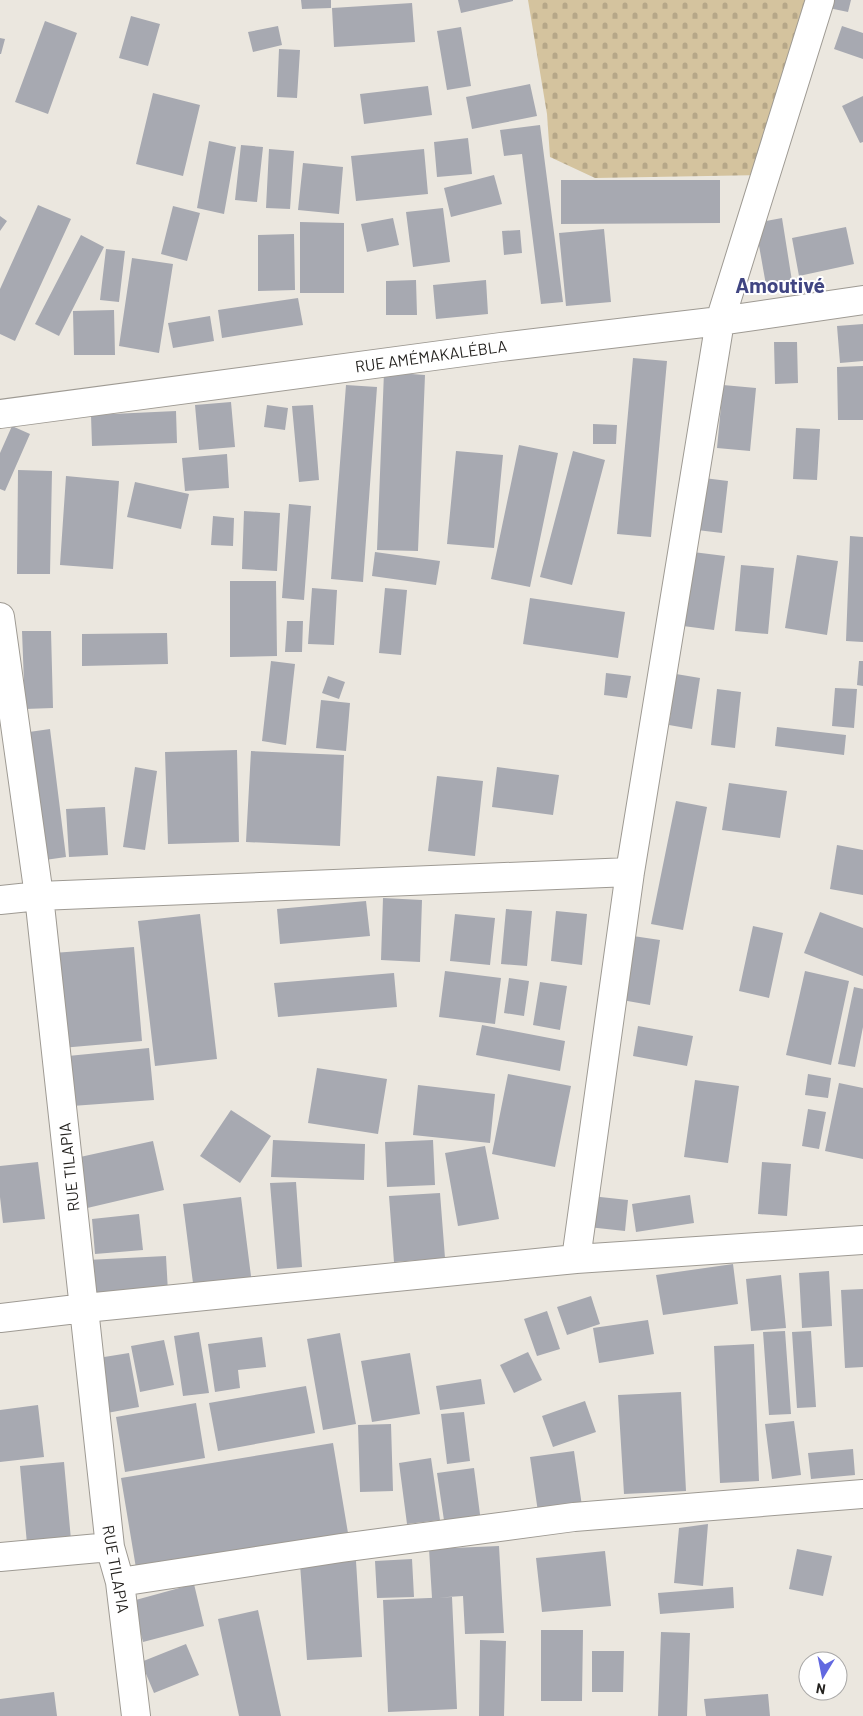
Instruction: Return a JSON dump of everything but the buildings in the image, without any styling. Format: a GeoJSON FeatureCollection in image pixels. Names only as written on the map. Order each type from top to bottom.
{"type":"FeatureCollection","features":[{"type":"Feature","properties":{"kind":"street"},"geometry":{"type":"LineString","coordinates":[[576,1259],[630,872],[720,321],[820,0]]}},
{"type":"Feature","properties":{"kind":"street","name":"RUE AMÉMAKALÉBLA"},"geometry":{"type":"LineString","coordinates":[[0,414],[491,348],[720,321],[863,300]]}},
{"type":"Feature","properties":{"kind":"street","name":"RUE TILAPIA"},"geometry":{"type":"LineString","coordinates":[[0,618],[39,896],[110,1547],[120,1582],[136,1716]]}},
{"type":"Feature","properties":{"kind":"street"},"geometry":{"type":"LineString","coordinates":[[0,900],[39,896],[630,872]]}},
{"type":"Feature","properties":{"kind":"street"},"geometry":{"type":"LineString","coordinates":[[0,1318],[576,1259],[863,1240]]}},
{"type":"Feature","properties":{"kind":"street"},"geometry":{"type":"LineString","coordinates":[[120,1582],[351,1547],[574,1517],[863,1494]]}},
{"type":"Feature","properties":{"kind":"street"},"geometry":{"type":"LineString","coordinates":[[0,1557],[110,1547]]}},
{"type":"Feature","properties":{"kind":"green space"},"geometry":{"type":"Polygon","coordinates":[[[528,0],[821,0],[765,175],[595,178],[550,157],[547,114],[528,0]]]}},
{"type":"Feature","properties":{"kind":"district","name":"Amoutivé"},"geometry":{"type":"Point","coordinates":[780,286]}}]}
